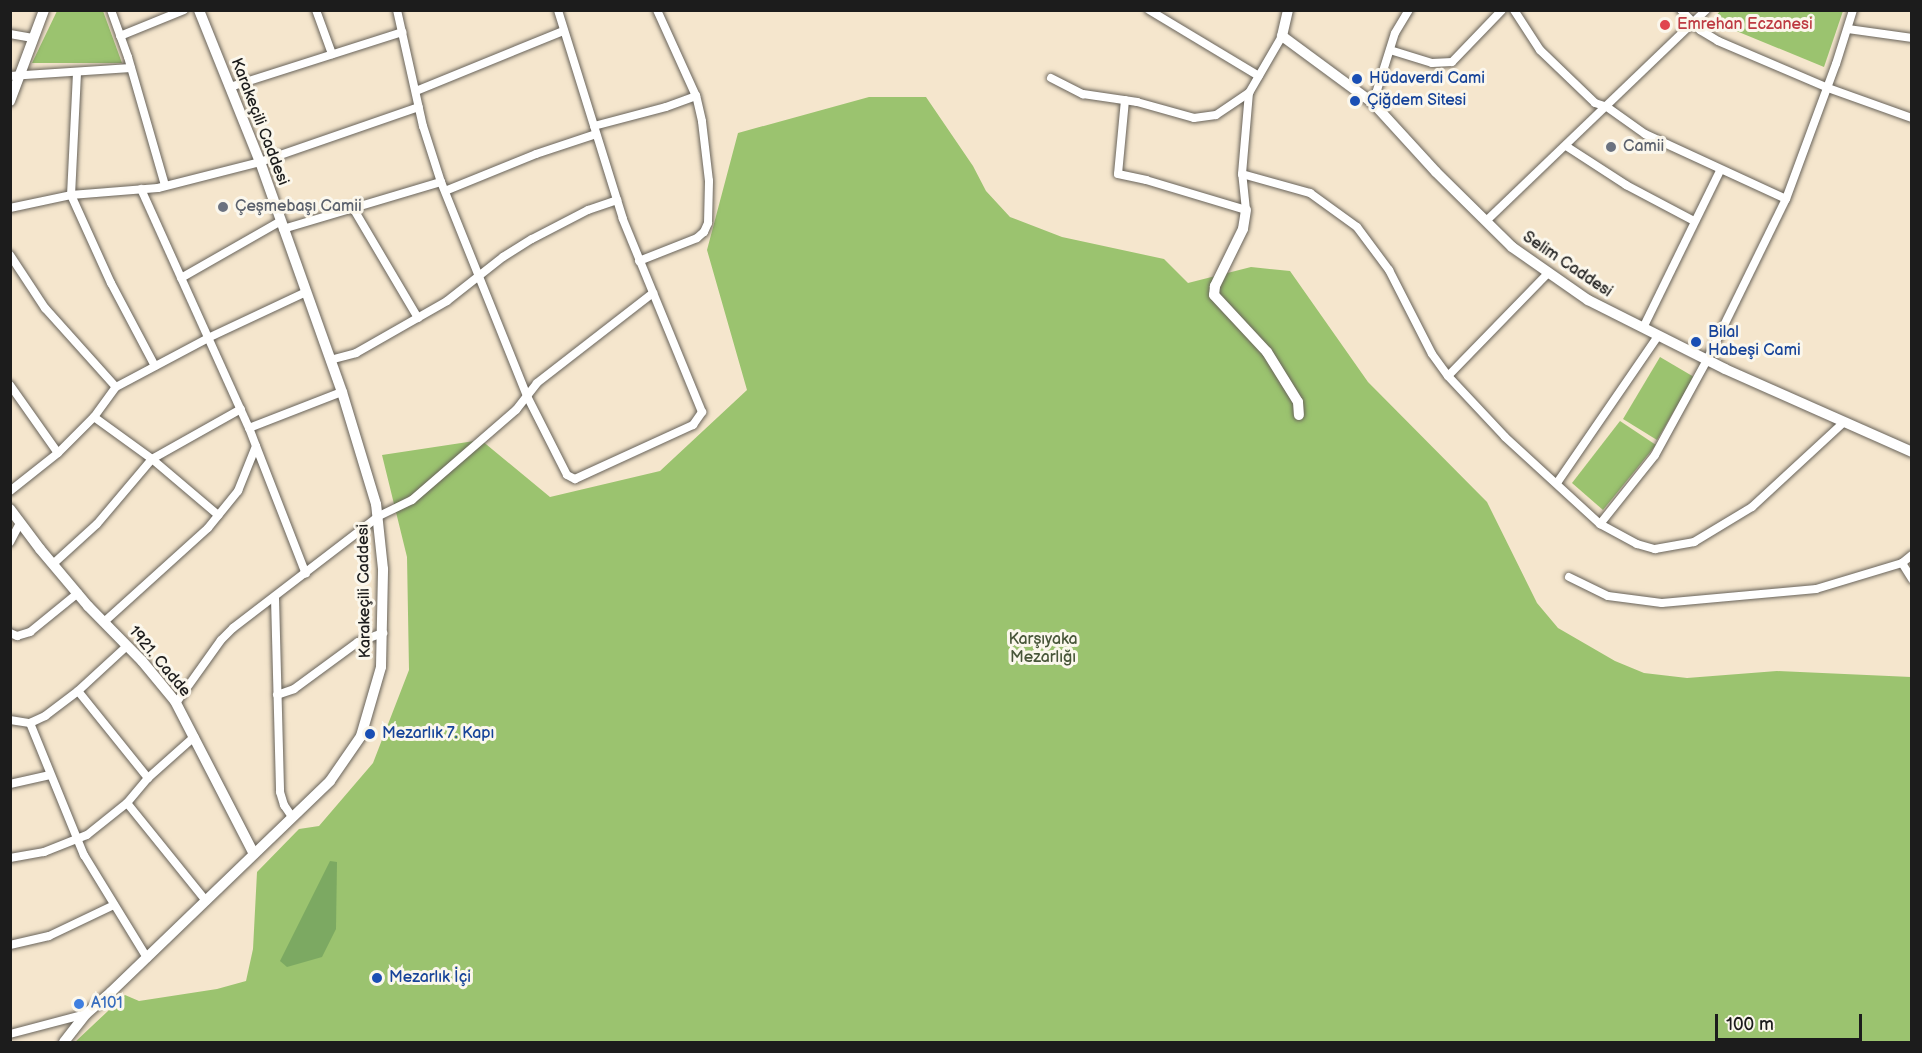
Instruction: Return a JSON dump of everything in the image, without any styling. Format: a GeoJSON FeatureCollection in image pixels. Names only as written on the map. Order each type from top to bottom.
{"type":"FeatureCollection","features":[{"type":"Feature","properties":{"kind":"main road"},"geometry":{"type":"LineString","coordinates":[[10,101],[15,76],[44,10]]}},
{"type":"Feature","properties":{"kind":"main road","name":"Karakeçili Caddesi"},"geometry":{"type":"LineString","coordinates":[[64,1042],[86,1014],[147,958],[330,780],[361,736],[381,667],[383,633],[379,516],[342,392],[260,162],[199,10]]}},
{"type":"Feature","properties":{"kind":"main road"},"geometry":{"type":"LineString","coordinates":[[1282,36],[1288,10]]}},
{"type":"Feature","properties":{"kind":"main road","name":"Selim Caddesi"},"geometry":{"type":"LineString","coordinates":[[1282,36],[1373,103],[1512,247],[1588,300],[1707,360],[1911,452]]}},
{"type":"Feature","properties":{"kind":"main road"},"geometry":{"type":"LineString","coordinates":[[1246,210],[1243,230],[1215,286],[1215,295],[1267,352],[1298,402],[1299,415]]}},
{"type":"Feature","properties":{"kind":"main road","name":"1921. Cadde"},"geometry":{"type":"LineString","coordinates":[[10,509],[53,564],[128,646],[176,703],[254,854]]}},
{"type":"Feature","properties":{"kind":"street"},"geometry":{"type":"LineString","coordinates":[[111,10],[132,68],[165,186]]}},
{"type":"Feature","properties":{"kind":"street"},"geometry":{"type":"LineString","coordinates":[[120,36],[184,10]]}},
{"type":"Feature","properties":{"kind":"street"},"geometry":{"type":"LineString","coordinates":[[316,10],[332,54]]}},
{"type":"Feature","properties":{"kind":"street"},"geometry":{"type":"LineString","coordinates":[[397,10],[419,107],[441,182],[528,398],[567,475],[575,478],[584,477],[697,422],[701,409],[639,261],[617,200],[558,10]]}},
{"type":"Feature","properties":{"kind":"street"},"geometry":{"type":"LineString","coordinates":[[639,261],[697,238],[707,228],[709,181],[706,145],[696,96],[657,10]]}},
{"type":"Feature","properties":{"kind":"street"},"geometry":{"type":"LineString","coordinates":[[1149,10],[1259,76]]}},
{"type":"Feature","properties":{"kind":"street"},"geometry":{"type":"LineString","coordinates":[[1373,103],[1395,33],[1409,10]]}},
{"type":"Feature","properties":{"kind":"street"},"geometry":{"type":"LineString","coordinates":[[1390,50],[1432,63],[1452,62],[1502,10]]}},
{"type":"Feature","properties":{"kind":"street"},"geometry":{"type":"LineString","coordinates":[[1514,10],[1540,50],[1595,104],[1607,107],[1634,127],[1720,171],[1786,200]]}},
{"type":"Feature","properties":{"kind":"street"},"geometry":{"type":"LineString","coordinates":[[1681,10],[1693,24],[1719,41],[1828,88],[1911,118]]}},
{"type":"Feature","properties":{"kind":"street"},"geometry":{"type":"LineString","coordinates":[[1486,221],[1706,10]]}},
{"type":"Feature","properties":{"kind":"street"},"geometry":{"type":"LineString","coordinates":[[1600,524],[1656,455],[1707,360],[1786,200],[1828,88],[1853,10]]}},
{"type":"Feature","properties":{"kind":"street"},"geometry":{"type":"LineString","coordinates":[[1848,29],[1911,38]]}},
{"type":"Feature","properties":{"kind":"street"},"geometry":{"type":"LineString","coordinates":[[416,92],[563,31]]}},
{"type":"Feature","properties":{"kind":"street"},"geometry":{"type":"LineString","coordinates":[[230,87],[402,32]]}},
{"type":"Feature","properties":{"kind":"street"},"geometry":{"type":"LineString","coordinates":[[10,34],[33,38]]}},
{"type":"Feature","properties":{"kind":"street"},"geometry":{"type":"LineString","coordinates":[[1125,99],[1118,174],[1146,180],[1246,210],[1242,174],[1249,93],[1282,36]]}},
{"type":"Feature","properties":{"kind":"street"},"geometry":{"type":"LineString","coordinates":[[15,76],[132,68]]}},
{"type":"Feature","properties":{"kind":"street"},"geometry":{"type":"LineString","coordinates":[[77,72],[71,195],[111,283],[155,366]]}},
{"type":"Feature","properties":{"kind":"street"},"geometry":{"type":"LineString","coordinates":[[1051,78],[1083,94],[1125,99],[1194,118],[1216,115],[1249,93]]}},
{"type":"Feature","properties":{"kind":"street"},"geometry":{"type":"LineString","coordinates":[[445,191],[595,130],[696,96]]}},
{"type":"Feature","properties":{"kind":"street"},"geometry":{"type":"LineString","coordinates":[[10,208],[71,195],[165,186],[260,162],[419,107]]}},
{"type":"Feature","properties":{"kind":"street"},"geometry":{"type":"LineString","coordinates":[[1566,146],[1626,184],[1694,221]]}},
{"type":"Feature","properties":{"kind":"street"},"geometry":{"type":"LineString","coordinates":[[1643,328],[1720,171]]}},
{"type":"Feature","properties":{"kind":"street"},"geometry":{"type":"LineString","coordinates":[[1242,174],[1310,194],[1357,228],[1389,270],[1432,354],[1448,376],[1505,437],[1600,524],[1637,544],[1655,549],[1694,542],[1752,507],[1843,423]]}},
{"type":"Feature","properties":{"kind":"street"},"geometry":{"type":"LineString","coordinates":[[181,278],[282,225],[353,208],[441,182]]}},
{"type":"Feature","properties":{"kind":"street"},"geometry":{"type":"LineString","coordinates":[[141,189],[241,409],[306,574]]}},
{"type":"Feature","properties":{"kind":"street"},"geometry":{"type":"LineString","coordinates":[[330,360],[356,353],[447,301],[532,239],[588,210],[617,200]]}},
{"type":"Feature","properties":{"kind":"street"},"geometry":{"type":"LineString","coordinates":[[353,208],[417,318]]}},
{"type":"Feature","properties":{"kind":"street"},"geometry":{"type":"LineString","coordinates":[[10,255],[45,308],[116,387]]}},
{"type":"Feature","properties":{"kind":"street"},"geometry":{"type":"LineString","coordinates":[[1448,376],[1548,273]]}},
{"type":"Feature","properties":{"kind":"street"},"geometry":{"type":"LineString","coordinates":[[10,491],[58,453],[94,417],[116,387],[208,338],[306,292]]}},
{"type":"Feature","properties":{"kind":"street"},"geometry":{"type":"LineString","coordinates":[[176,703],[221,640],[233,628],[379,516],[412,500],[528,398],[537,383],[652,293]]}},
{"type":"Feature","properties":{"kind":"street"},"geometry":{"type":"LineString","coordinates":[[1557,483],[1658,336]]}},
{"type":"Feature","properties":{"kind":"street"},"geometry":{"type":"LineString","coordinates":[[10,385],[58,453]]}},
{"type":"Feature","properties":{"kind":"street"},"geometry":{"type":"LineString","coordinates":[[249,428],[342,392]]}},
{"type":"Feature","properties":{"kind":"street"},"geometry":{"type":"LineString","coordinates":[[53,564],[97,524],[152,459],[241,409]]}},
{"type":"Feature","properties":{"kind":"street"},"geometry":{"type":"LineString","coordinates":[[94,417],[152,459],[218,515]]}},
{"type":"Feature","properties":{"kind":"street"},"geometry":{"type":"LineString","coordinates":[[104,622],[184,551],[218,515],[238,491],[256,446]]}},
{"type":"Feature","properties":{"kind":"street"},"geometry":{"type":"LineString","coordinates":[[10,542],[20,523]]}},
{"type":"Feature","properties":{"kind":"street"},"geometry":{"type":"LineString","coordinates":[[1569,577],[1608,596],[1662,603],[1816,589],[1902,563],[1911,555]]}},
{"type":"Feature","properties":{"kind":"street"},"geometry":{"type":"LineString","coordinates":[[1902,563],[1911,579]]}},
{"type":"Feature","properties":{"kind":"street"},"geometry":{"type":"LineString","coordinates":[[10,633],[17,636],[30,632],[78,593]]}},
{"type":"Feature","properties":{"kind":"street"},"geometry":{"type":"LineString","coordinates":[[275,598],[280,792],[284,805],[292,817]]}},
{"type":"Feature","properties":{"kind":"street"},"geometry":{"type":"LineString","coordinates":[[277,695],[294,689],[358,642],[383,633]]}},
{"type":"Feature","properties":{"kind":"street"},"geometry":{"type":"LineString","coordinates":[[10,720],[30,723],[45,716],[78,691],[128,646]]}},
{"type":"Feature","properties":{"kind":"street"},"geometry":{"type":"LineString","coordinates":[[78,691],[148,778]]}},
{"type":"Feature","properties":{"kind":"street"},"geometry":{"type":"LineString","coordinates":[[30,723],[78,841],[147,958]]}},
{"type":"Feature","properties":{"kind":"street"},"geometry":{"type":"LineString","coordinates":[[10,858],[44,852],[78,841],[127,803],[148,778],[194,737]]}},
{"type":"Feature","properties":{"kind":"street"},"geometry":{"type":"LineString","coordinates":[[10,784],[50,776]]}},
{"type":"Feature","properties":{"kind":"street"},"geometry":{"type":"LineString","coordinates":[[127,803],[206,901]]}},
{"type":"Feature","properties":{"kind":"street"},"geometry":{"type":"LineString","coordinates":[[10,945],[49,936],[114,905]]}},
{"type":"Feature","properties":{"kind":"street"},"geometry":{"type":"LineString","coordinates":[[10,1034],[86,1014]]}},
{"type":"Feature","properties":{"kind":"green space"},"geometry":{"type":"Polygon","coordinates":[[[57,11],[103,11],[122,63],[32,63],[57,11]]]}},
{"type":"Feature","properties":{"kind":"green space"},"geometry":{"type":"Polygon","coordinates":[[[1720,11],[1843,11],[1824,67],[1712,21],[1720,11]]]}},
{"type":"Feature","properties":{"kind":"green space","name":"Karşıyaka Mezarlığı"},"geometry":{"type":"Polygon","coordinates":[[[869,97],[926,97],[973,166],[986,191],[1010,217],[1062,237],[1164,259],[1188,283],[1251,267],[1290,271],[1368,382],[1487,502],[1537,603],[1558,628],[1615,661],[1644,673],[1687,678],[1777,671],[1911,677],[1911,1042],[75,1042],[125,995],[139,1001],[217,989],[246,981],[253,949],[257,872],[299,829],[319,826],[373,763],[409,670],[407,557],[382,455],[481,440],[550,497],[660,471],[747,390],[707,250],[738,133],[869,97]]]}},
{"type":"Feature","properties":{"kind":"green space"},"geometry":{"type":"Polygon","coordinates":[[[1660,357],[1694,377],[1657,440],[1623,419],[1660,357]]]}},
{"type":"Feature","properties":{"kind":"green space"},"geometry":{"type":"Polygon","coordinates":[[[1620,421],[1656,445],[1603,510],[1572,483],[1620,421]]]}},
{"type":"Feature","properties":{"kind":"green space"},"geometry":{"type":"Polygon","coordinates":[[[330,861],[337,862],[336,929],[322,957],[287,967],[280,961],[330,861]]]}},
{"type":"Feature","properties":{"kind":"place","name":"Emrehan Eczanesi"},"geometry":{"type":"Point","coordinates":[1665,25]}},
{"type":"Feature","properties":{"kind":"place","name":"Hüdaverdi Cami"},"geometry":{"type":"Point","coordinates":[1357,79]}},
{"type":"Feature","properties":{"kind":"place","name":"Çiğdem Sitesi"},"geometry":{"type":"Point","coordinates":[1355,101]}},
{"type":"Feature","properties":{"kind":"place","name":"Camii"},"geometry":{"type":"Point","coordinates":[1611,147]}},
{"type":"Feature","properties":{"kind":"place","name":"Çeşmebaşı Camii"},"geometry":{"type":"Point","coordinates":[223,207]}},
{"type":"Feature","properties":{"kind":"place","name":"Bilal Habeşi Cami"},"geometry":{"type":"Point","coordinates":[1696,342]}},
{"type":"Feature","properties":{"kind":"place","name":"Mezarlık 7. Kapı"},"geometry":{"type":"Point","coordinates":[370,734]}},
{"type":"Feature","properties":{"kind":"place","name":"Mezarlık İçi"},"geometry":{"type":"Point","coordinates":[377,978]}},
{"type":"Feature","properties":{"kind":"place","name":"A101"},"geometry":{"type":"Point","coordinates":[79,1004]}}]}
